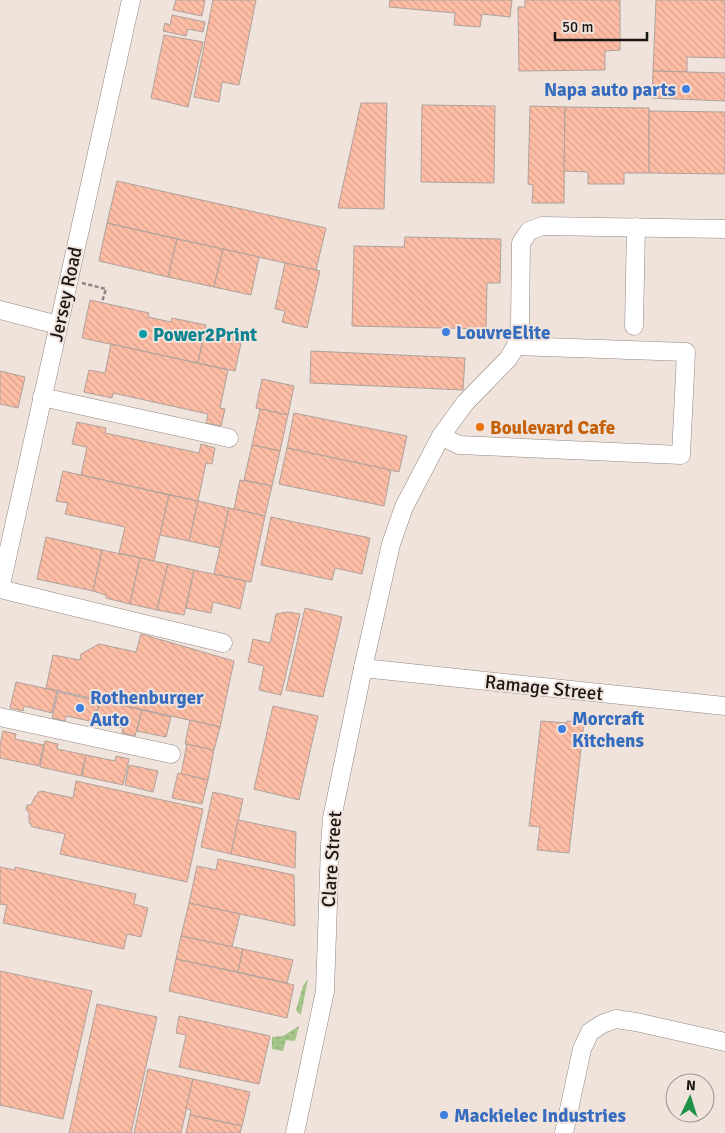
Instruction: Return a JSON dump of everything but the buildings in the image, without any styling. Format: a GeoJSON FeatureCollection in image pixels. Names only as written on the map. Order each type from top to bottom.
{"type":"FeatureCollection","features":[{"type":"Feature","properties":{"kind":"street","name":"Jersey Road"},"geometry":{"type":"LineString","coordinates":[[0,589],[131,0]]}},
{"type":"Feature","properties":{"kind":"street"},"geometry":{"type":"LineString","coordinates":[[441,436],[459,445],[681,455],[686,352],[516,346],[520,324],[521,243],[529,231],[542,226],[725,229]]}},
{"type":"Feature","properties":{"kind":"street"},"geometry":{"type":"LineString","coordinates":[[634,326],[636,227]]}},
{"type":"Feature","properties":{"kind":"street"},"geometry":{"type":"LineString","coordinates":[[0,310],[58,325]]}},
{"type":"Feature","properties":{"kind":"street","name":"Clare Street"},"geometry":{"type":"LineString","coordinates":[[295,1133],[325,991],[332,818],[363,668],[392,544],[404,507],[441,436],[465,403],[508,359],[516,346]]}},
{"type":"Feature","properties":{"kind":"street"},"geometry":{"type":"LineString","coordinates":[[42,397],[229,438]]}},
{"type":"Feature","properties":{"kind":"street"},"geometry":{"type":"LineString","coordinates":[[0,589],[223,643]]}},
{"type":"Feature","properties":{"kind":"street","name":"Ramage Street"},"geometry":{"type":"LineString","coordinates":[[363,668],[725,706]]}},
{"type":"Feature","properties":{"kind":"street"},"geometry":{"type":"LineString","coordinates":[[0,717],[172,754]]}},
{"type":"Feature","properties":{"kind":"street"},"geometry":{"type":"LineString","coordinates":[[564,1133],[582,1049],[590,1032],[602,1024],[616,1019],[725,1042]]}},
{"type":"Feature","properties":{"kind":"path"},"geometry":{"type":"LineString","coordinates":[[68,280],[106,288],[102,302]]}},
{"type":"Feature","properties":{"kind":"green space"},"geometry":{"type":"Polygon","coordinates":[[[308,979],[301,1014],[299,1014],[296,1010],[303,986],[308,979]]]}},
{"type":"Feature","properties":{"kind":"green space"},"geometry":{"type":"Polygon","coordinates":[[[299,1026],[295,1041],[286,1040],[283,1051],[272,1049],[272,1037],[283,1036],[299,1026]]]}},
{"type":"Feature","properties":{"kind":"place","name":"Napa auto parts"},"geometry":{"type":"Point","coordinates":[686,89]}},
{"type":"Feature","properties":{"kind":"place","name":"LouvreElite"},"geometry":{"type":"Point","coordinates":[446,332]}},
{"type":"Feature","properties":{"kind":"place","name":"Power2Print"},"geometry":{"type":"Point","coordinates":[143,334]}},
{"type":"Feature","properties":{"kind":"place","name":"Boulevard Cafe"},"geometry":{"type":"Point","coordinates":[480,427]}},
{"type":"Feature","properties":{"kind":"place","name":"Rothenburger Auto"},"geometry":{"type":"Point","coordinates":[80,708]}},
{"type":"Feature","properties":{"kind":"place","name":"Morcraft Kitchens"},"geometry":{"type":"Point","coordinates":[562,729]}},
{"type":"Feature","properties":{"kind":"place","name":"Mackielec Industries"},"geometry":{"type":"Point","coordinates":[444,1115]}}]}
